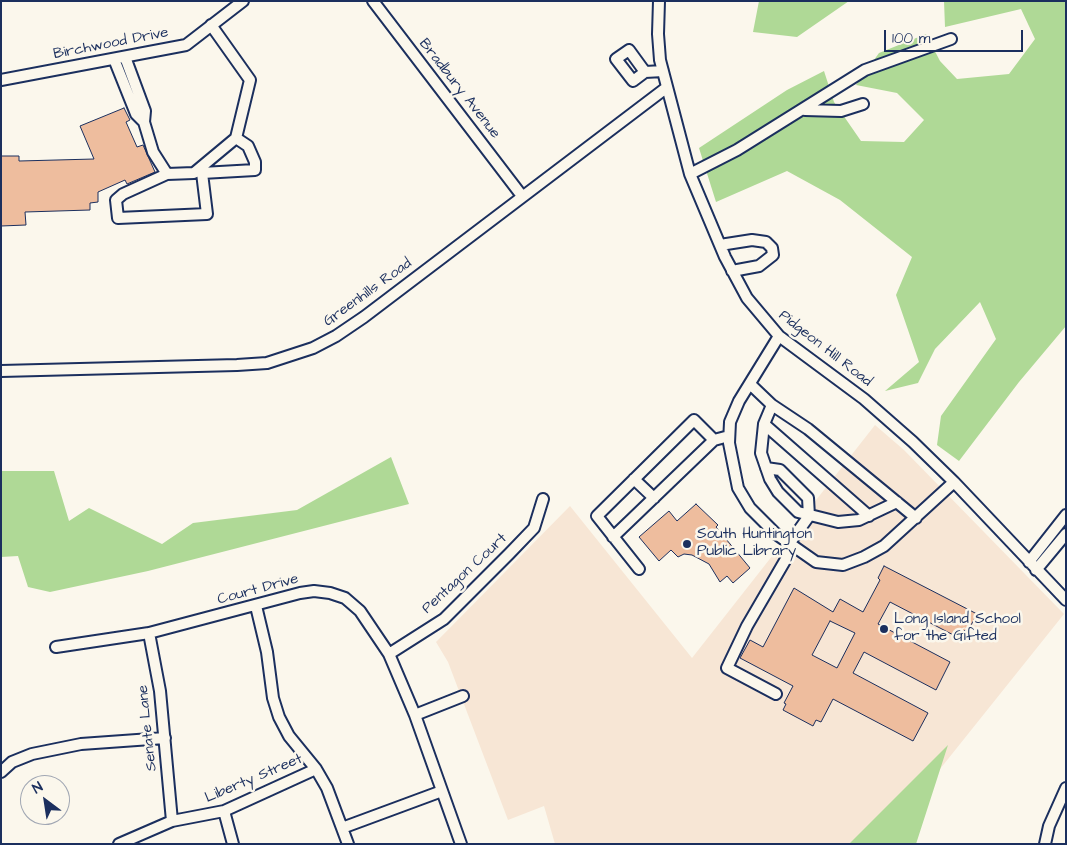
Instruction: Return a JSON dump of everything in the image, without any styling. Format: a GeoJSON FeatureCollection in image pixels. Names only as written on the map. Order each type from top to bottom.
{"type":"FeatureCollection","features":[{"type":"Feature","properties":{"kind":"street","name":"Bradbury Avenue"},"geometry":{"type":"LineString","coordinates":[[373,1],[522,196]]}},
{"type":"Feature","properties":{"kind":"street","name":"Pidgeon Hill Road"},"geometry":{"type":"LineString","coordinates":[[659,1],[658,34],[662,71],[690,174],[720,245],[747,298],[779,336],[864,399],[954,482],[1066,600]]}},
{"type":"Feature","properties":{"kind":"street","name":"Birchwood Drive"},"geometry":{"type":"LineString","coordinates":[[1,80],[186,45],[241,2]]}},
{"type":"Feature","properties":{"kind":"street"},"geometry":{"type":"LineString","coordinates":[[211,25],[250,80],[236,138],[194,173],[167,174],[123,194],[116,200],[118,218],[207,214],[202,173],[255,170],[255,162],[248,146],[236,138]]}},
{"type":"Feature","properties":{"kind":"street"},"geometry":{"type":"LineString","coordinates":[[690,174],[737,150],[865,70],[951,40]]}},
{"type":"Feature","properties":{"kind":"street"},"geometry":{"type":"LineString","coordinates":[[119,58],[145,111],[144,122],[153,152],[167,174]]}},
{"type":"Feature","properties":{"kind":"street"},"geometry":{"type":"LineString","coordinates":[[645,72],[662,71]]}},
{"type":"Feature","properties":{"kind":"street","name":"Greenhills Road"},"geometry":{"type":"LineString","coordinates":[[1,371],[237,365],[267,363],[290,356],[336,336],[364,317],[666,88]]}},
{"type":"Feature","properties":{"kind":"street"},"geometry":{"type":"LineString","coordinates":[[802,110],[841,111],[863,104]]}},
{"type":"Feature","properties":{"kind":"street"},"geometry":{"type":"LineString","coordinates":[[720,245],[752,240],[766,242],[772,248],[773,255],[759,266],[732,271]]}},
{"type":"Feature","properties":{"kind":"street"},"geometry":{"type":"LineString","coordinates":[[779,336],[730,422],[729,436],[731,462],[738,488],[750,508],[789,544],[816,562],[843,565],[864,557],[884,546],[954,482]]}},
{"type":"Feature","properties":{"kind":"street"},"geometry":{"type":"LineString","coordinates":[[750,384],[772,405],[808,429],[916,518]]}},
{"type":"Feature","properties":{"kind":"street"},"geometry":{"type":"LineString","coordinates":[[772,405],[764,424],[761,453],[770,479],[778,492],[798,512],[838,522],[859,520],[897,502]]}},
{"type":"Feature","properties":{"kind":"street"},"geometry":{"type":"LineString","coordinates":[[639,569],[597,516],[694,420],[714,440]]}},
{"type":"Feature","properties":{"kind":"street"},"geometry":{"type":"LineString","coordinates":[[764,424],[870,516]]}},
{"type":"Feature","properties":{"kind":"street"},"geometry":{"type":"LineString","coordinates":[[613,536],[714,440],[729,436]]}},
{"type":"Feature","properties":{"kind":"street"},"geometry":{"type":"LineString","coordinates":[[766,468],[780,470],[808,498],[809,516],[789,544],[786,559],[747,626],[727,668],[776,694]]}},
{"type":"Feature","properties":{"kind":"street"},"geometry":{"type":"LineString","coordinates":[[634,479],[654,498]]}},
{"type":"Feature","properties":{"kind":"street","name":"Pentagon Court"},"geometry":{"type":"LineString","coordinates":[[389,654],[444,619],[509,554],[534,528],[542,499]]}},
{"type":"Feature","properties":{"kind":"street"},"geometry":{"type":"LineString","coordinates":[[1029,562],[1066,515]]}},
{"type":"Feature","properties":{"kind":"street"},"geometry":{"type":"LineString","coordinates":[[1036,570],[1066,534]]}},
{"type":"Feature","properties":{"kind":"street","name":"Court Drive"},"geometry":{"type":"LineString","coordinates":[[56,647],[149,633],[300,593],[314,591],[330,593],[344,598],[360,611],[389,654],[415,715],[461,844]]}},
{"type":"Feature","properties":{"kind":"street"},"geometry":{"type":"LineString","coordinates":[[256,606],[267,652],[273,698],[279,716],[290,736],[316,769],[327,788],[348,844]]}},
{"type":"Feature","properties":{"kind":"street","name":"Senate Lane"},"geometry":{"type":"LineString","coordinates":[[149,633],[160,691],[172,821]]}},
{"type":"Feature","properties":{"kind":"street"},"geometry":{"type":"LineString","coordinates":[[415,715],[463,696]]}},
{"type":"Feature","properties":{"kind":"street"},"geometry":{"type":"LineString","coordinates":[[1,772],[12,762],[32,754],[81,744],[165,738]]}},
{"type":"Feature","properties":{"kind":"street","name":"Liberty Street"},"geometry":{"type":"LineString","coordinates":[[119,844],[172,821],[224,811],[316,769]]}},
{"type":"Feature","properties":{"kind":"street"},"geometry":{"type":"LineString","coordinates":[[1045,844],[1049,826],[1066,788]]}},
{"type":"Feature","properties":{"kind":"street"},"geometry":{"type":"LineString","coordinates":[[342,828],[442,791]]}},
{"type":"Feature","properties":{"kind":"street"},"geometry":{"type":"LineString","coordinates":[[224,811],[233,844]]}},
{"type":"Feature","properties":{"kind":"shaded area","name":"Long Island School for the Gifted"},"geometry":{"type":"Polygon","coordinates":[[[875,425],[904,450],[1064,614],[880,844],[555,844],[544,806],[508,820],[448,662],[436,642],[570,506],[692,658],[875,425]]]}},
{"type":"Feature","properties":{"kind":"green space"},"geometry":{"type":"Polygon","coordinates":[[[759,1],[849,1],[797,37],[753,32],[759,1]]]}},
{"type":"Feature","properties":{"kind":"green space"},"geometry":{"type":"Polygon","coordinates":[[[944,1],[1066,1],[1066,326],[1019,382],[959,461],[937,445],[941,416],[996,339],[980,302],[935,349],[918,383],[885,391],[919,362],[896,295],[912,257],[840,200],[787,171],[716,202],[699,148],[787,90],[824,71],[834,102],[861,141],[904,142],[924,120],[897,93],[856,85],[879,53],[926,34],[940,61],[957,79],[1009,74],[1035,39],[1021,9],[945,27],[944,1]]]}},
{"type":"Feature","properties":{"kind":"green space"},"geometry":{"type":"Polygon","coordinates":[[[391,457],[409,504],[148,571],[50,592],[28,587],[18,556],[1,557],[1,471],[54,471],[69,521],[89,508],[162,544],[193,523],[297,510],[391,457]]]}},
{"type":"Feature","properties":{"kind":"green space"},"geometry":{"type":"Polygon","coordinates":[[[948,745],[916,844],[849,844],[948,745]]]}},
{"type":"Feature","properties":{"kind":"building"},"geometry":{"type":"Polygon","coordinates":[[[124,108],[130,120],[126,122],[137,147],[143,145],[155,172],[127,184],[125,180],[98,192],[98,202],[90,203],[90,210],[25,212],[26,225],[1,226],[1,156],[19,156],[19,161],[94,159],[80,126],[124,108]]]}},
{"type":"Feature","properties":{"kind":"building","name":"South Huntington Public Library"},"geometry":{"type":"Polygon","coordinates":[[[696,504],[718,525],[716,527],[750,568],[733,583],[727,576],[720,582],[709,564],[692,555],[684,554],[678,557],[671,550],[659,561],[639,537],[669,511],[677,521],[696,504]]]}},
{"type":"Feature","properties":{"kind":"building"},"geometry":{"type":"Polygon","coordinates":[[[884,566],[977,614],[963,640],[890,602],[878,624],[950,662],[936,690],[864,652],[853,673],[928,713],[913,741],[833,699],[821,722],[816,720],[813,726],[783,710],[786,704],[784,703],[793,686],[740,658],[750,640],[763,647],[794,588],[833,612],[840,599],[863,612],[880,580],[878,578],[884,566]],[[830,621],[812,655],[837,668],[855,633],[830,621]]]}},
{"type":"Feature","properties":{"kind":"place","name":"South Huntington Public Library"},"geometry":{"type":"Point","coordinates":[687,544]}},
{"type":"Feature","properties":{"kind":"place","name":"Long Island School for the Gifted"},"geometry":{"type":"Point","coordinates":[884,629]}}]}
